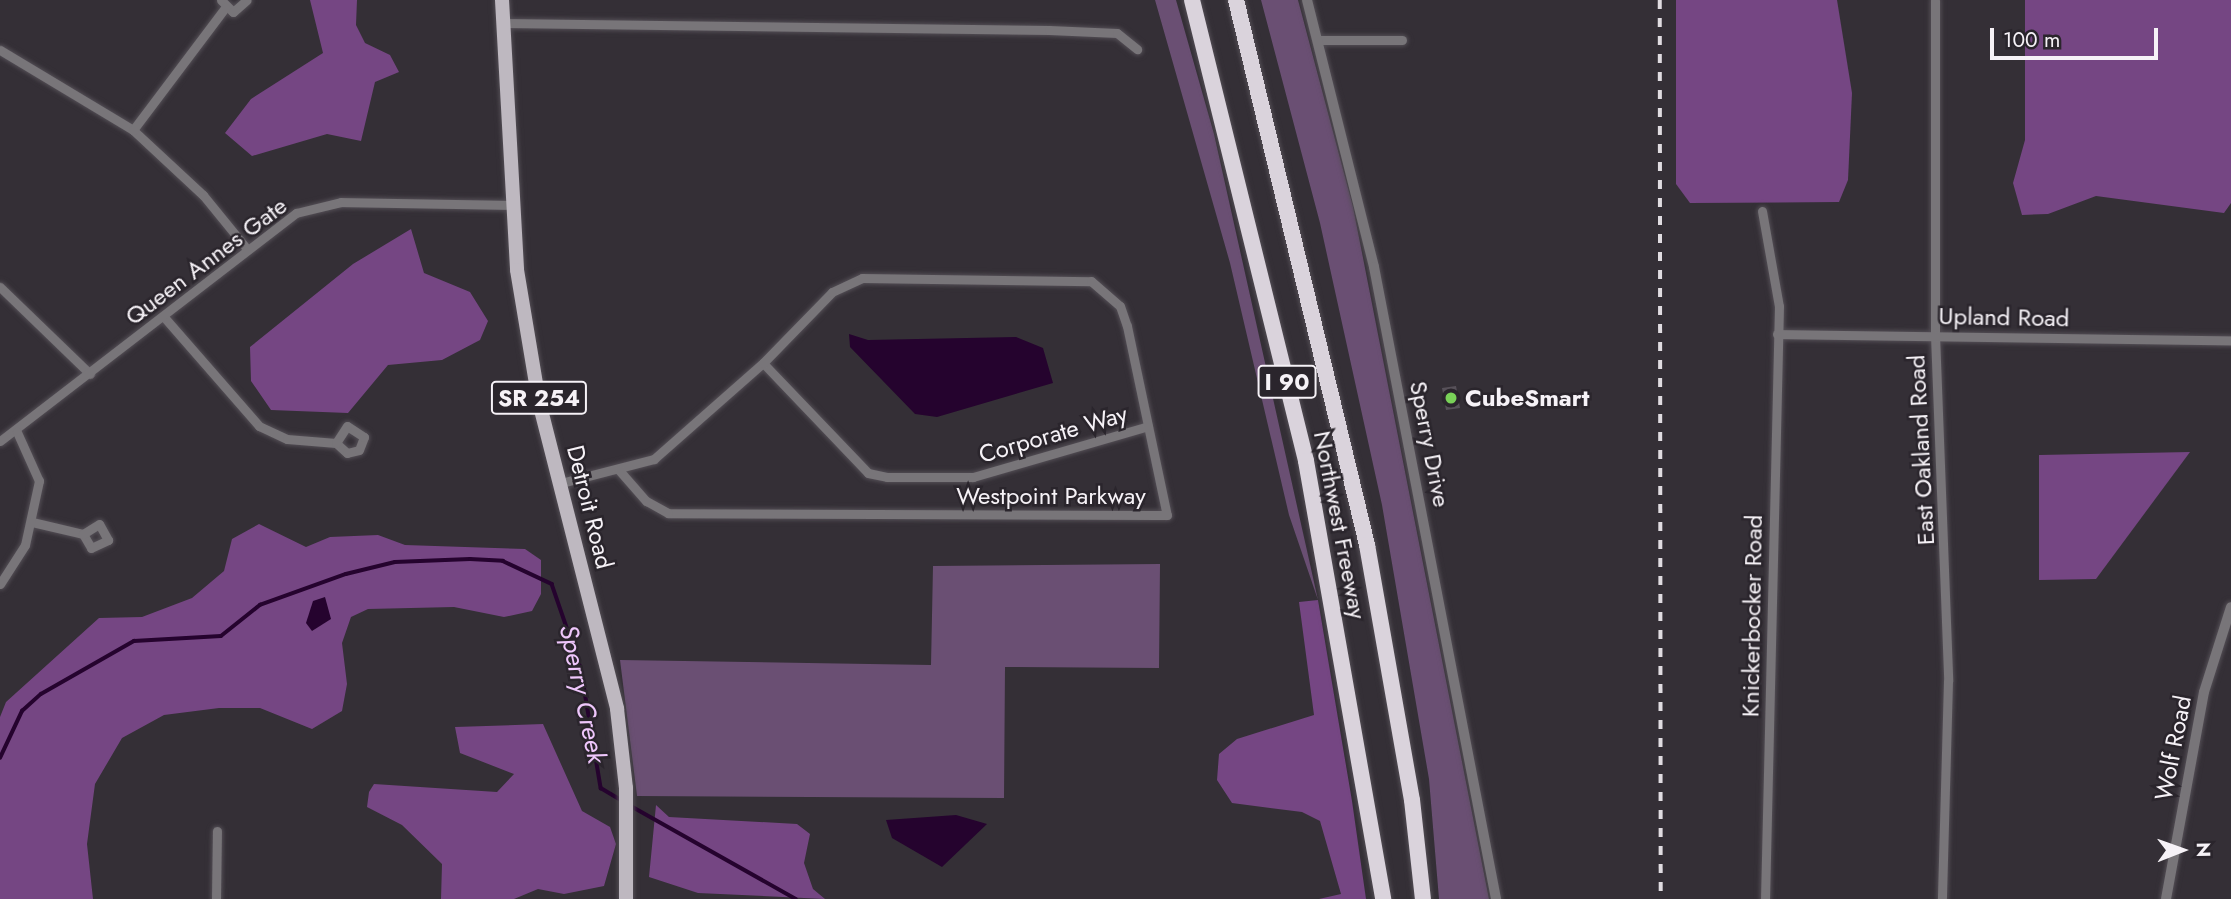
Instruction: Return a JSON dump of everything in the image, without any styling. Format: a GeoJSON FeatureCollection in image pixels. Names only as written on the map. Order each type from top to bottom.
{"type":"FeatureCollection","features":[{"type":"Feature","properties":{"kind":"highway","name":"Northwest Freeway"},"geometry":{"type":"LineString","coordinates":[[1192,0],[1306,461],[1383,899]]}},
{"type":"Feature","properties":{"kind":"highway","name":"Northwest Freeway"},"geometry":{"type":"LineString","coordinates":[[1236,0],[1367,545],[1412,800],[1423,899]]}},
{"type":"Feature","properties":{"kind":"main road","name":"Detroit Road"},"geometry":{"type":"LineString","coordinates":[[502,0],[510,205],[539,402],[612,686],[626,788],[626,899]]}},
{"type":"Feature","properties":{"kind":"street"},"geometry":{"type":"LineString","coordinates":[[133,130],[223,4],[238,12],[247,0]]}},
{"type":"Feature","properties":{"kind":"street","name":"Sperry Drive"},"geometry":{"type":"LineString","coordinates":[[1307,0],[1374,267],[1496,899]]}},
{"type":"Feature","properties":{"kind":"street","name":"East Oakland Road"},"geometry":{"type":"LineString","coordinates":[[1935,0],[1936,335],[1948,681],[1942,899]]}},
{"type":"Feature","properties":{"kind":"street"},"geometry":{"type":"LineString","coordinates":[[504,23],[1049,30],[1117,33],[1137,49]]}},
{"type":"Feature","properties":{"kind":"street"},"geometry":{"type":"LineString","coordinates":[[1318,40],[1402,40]]}},
{"type":"Feature","properties":{"kind":"street"},"geometry":{"type":"LineString","coordinates":[[0,50],[133,130],[203,195],[247,249]]}},
{"type":"Feature","properties":{"kind":"street","name":"Queen Annes Gate"},"geometry":{"type":"LineString","coordinates":[[0,441],[17,432],[247,249],[316,205],[510,205]]}},
{"type":"Feature","properties":{"kind":"street","name":"Knickerbocker Road"},"geometry":{"type":"LineString","coordinates":[[1762,211],[1779,306],[1765,899]]}},
{"type":"Feature","properties":{"kind":"street","name":"Westpoint Parkway"},"geometry":{"type":"LineString","coordinates":[[561,482],[619,471],[654,459],[763,363],[832,292],[862,278],[1091,281],[1120,306],[1167,515],[668,513],[646,501],[619,471]]}},
{"type":"Feature","properties":{"kind":"street"},"geometry":{"type":"LineString","coordinates":[[0,287],[90,374]]}},
{"type":"Feature","properties":{"kind":"street"},"geometry":{"type":"LineString","coordinates":[[164,317],[259,426],[287,439],[336,443]]}},
{"type":"Feature","properties":{"kind":"street","name":"Upland Road"},"geometry":{"type":"LineString","coordinates":[[1777,334],[2231,340]]}},
{"type":"Feature","properties":{"kind":"street","name":"Corporate Way"},"geometry":{"type":"LineString","coordinates":[[763,363],[868,473],[887,477],[972,477],[1148,426]]}},
{"type":"Feature","properties":{"kind":"street"},"geometry":{"type":"LineString","coordinates":[[0,584],[32,522],[38,468],[17,432]]}},
{"type":"Feature","properties":{"kind":"street"},"geometry":{"type":"LineString","coordinates":[[32,522],[83,534]]}},
{"type":"Feature","properties":{"kind":"street","name":"Wolf Road"},"geometry":{"type":"LineString","coordinates":[[2165,899],[2204,692],[2231,607]]}},
{"type":"Feature","properties":{"kind":"street"},"geometry":{"type":"LineString","coordinates":[[216,899],[217,831]]}},
{"type":"Feature","properties":{"kind":"shaded area"},"geometry":{"type":"Polygon","coordinates":[[[310,0],[357,0],[356,25],[365,43],[390,55],[399,72],[375,82],[361,141],[327,134],[252,156],[225,133],[251,99],[323,53],[310,0]]]}},
{"type":"Feature","properties":{"kind":"shaded area"},"geometry":{"type":"Polygon","coordinates":[[[1155,0],[1176,0],[1214,134],[1318,600],[1289,515],[1230,263],[1155,0]]]}},
{"type":"Feature","properties":{"kind":"shaded area"},"geometry":{"type":"Polygon","coordinates":[[[1261,0],[1298,0],[1353,207],[1489,899],[1439,899],[1429,779],[1382,505],[1320,223],[1261,0]]]}},
{"type":"Feature","properties":{"kind":"shaded area"},"geometry":{"type":"Polygon","coordinates":[[[1676,0],[1837,0],[1852,93],[1848,180],[1839,202],[1690,203],[1676,184],[1676,0]]]}},
{"type":"Feature","properties":{"kind":"shaded area"},"geometry":{"type":"Polygon","coordinates":[[[2025,0],[2231,0],[2231,203],[2224,213],[2096,196],[2048,214],[2022,215],[2013,183],[2025,140],[2025,0]]]}},
{"type":"Feature","properties":{"kind":"shaded area"},"geometry":{"type":"Polygon","coordinates":[[[411,229],[424,273],[470,292],[488,321],[480,340],[442,360],[388,365],[348,413],[271,410],[251,381],[250,347],[353,264],[411,229]]]}},
{"type":"Feature","properties":{"kind":"shaded area"},"geometry":{"type":"Polygon","coordinates":[[[849,334],[868,340],[1016,337],[1043,348],[1053,383],[937,417],[915,414],[850,347],[849,334]]]}},
{"type":"Feature","properties":{"kind":"shaded area"},"geometry":{"type":"Polygon","coordinates":[[[2190,452],[2096,579],[2039,580],[2039,455],[2190,452]]]}},
{"type":"Feature","properties":{"kind":"shaded area"},"geometry":{"type":"Polygon","coordinates":[[[259,524],[306,547],[330,537],[378,535],[405,545],[525,549],[541,560],[541,594],[532,611],[504,617],[454,607],[368,609],[351,617],[342,643],[347,684],[342,711],[312,729],[260,708],[219,708],[164,715],[122,738],[95,784],[87,844],[93,899],[0,899],[0,717],[6,702],[99,618],[142,617],[192,598],[224,571],[232,539],[259,524]]]}},
{"type":"Feature","properties":{"kind":"shaded area"},"geometry":{"type":"Polygon","coordinates":[[[1160,564],[1159,668],[1005,667],[1004,798],[637,796],[620,660],[931,665],[933,566],[1160,564]]]}},
{"type":"Feature","properties":{"kind":"shaded area"},"geometry":{"type":"Polygon","coordinates":[[[325,597],[331,619],[312,631],[306,623],[313,601],[325,597]]]}},
{"type":"Feature","properties":{"kind":"shaded area"},"geometry":{"type":"Polygon","coordinates":[[[1318,600],[1366,899],[1319,899],[1341,894],[1320,821],[1302,812],[1232,803],[1217,780],[1219,754],[1237,739],[1314,715],[1299,602],[1318,600]]]}},
{"type":"Feature","properties":{"kind":"shaded area"},"geometry":{"type":"Polygon","coordinates":[[[543,724],[582,811],[610,827],[616,844],[604,886],[564,894],[538,889],[514,899],[441,899],[442,864],[402,825],[367,807],[369,792],[374,784],[497,792],[514,774],[460,753],[455,727],[543,724]]]}},
{"type":"Feature","properties":{"kind":"shaded area"},"geometry":{"type":"Polygon","coordinates":[[[656,805],[669,817],[797,824],[810,834],[804,863],[813,889],[825,899],[698,893],[649,877],[656,805]]]}},
{"type":"Feature","properties":{"kind":"shaded area"},"geometry":{"type":"Polygon","coordinates":[[[956,815],[987,824],[942,867],[892,838],[886,820],[956,815]]]}},
{"type":"Feature","properties":{"kind":"building","name":"CubeSmart"},"geometry":{"type":"Polygon","coordinates":[[[1456,386],[1460,408],[1446,410],[1442,388],[1456,386]]]}},
{"type":"Feature","properties":{"kind":"waterway","name":"Sperry Creek"},"geometry":{"type":"LineString","coordinates":[[0,758],[22,711],[41,694],[134,641],[221,636],[260,605],[346,574],[395,562],[470,559],[503,561],[552,584],[581,668],[601,788],[621,800]]}},
{"type":"Feature","properties":{"kind":"waterway","name":"Sperry Creek"},"geometry":{"type":"LineString","coordinates":[[631,806],[796,899]]}},
{"type":"Feature","properties":{"kind":"railway"},"geometry":{"type":"LineString","coordinates":[[1660,0],[1661,899]]}},
{"type":"Feature","properties":{"kind":"place","name":"CubeSmart"},"geometry":{"type":"Point","coordinates":[1451,398]}}]}
